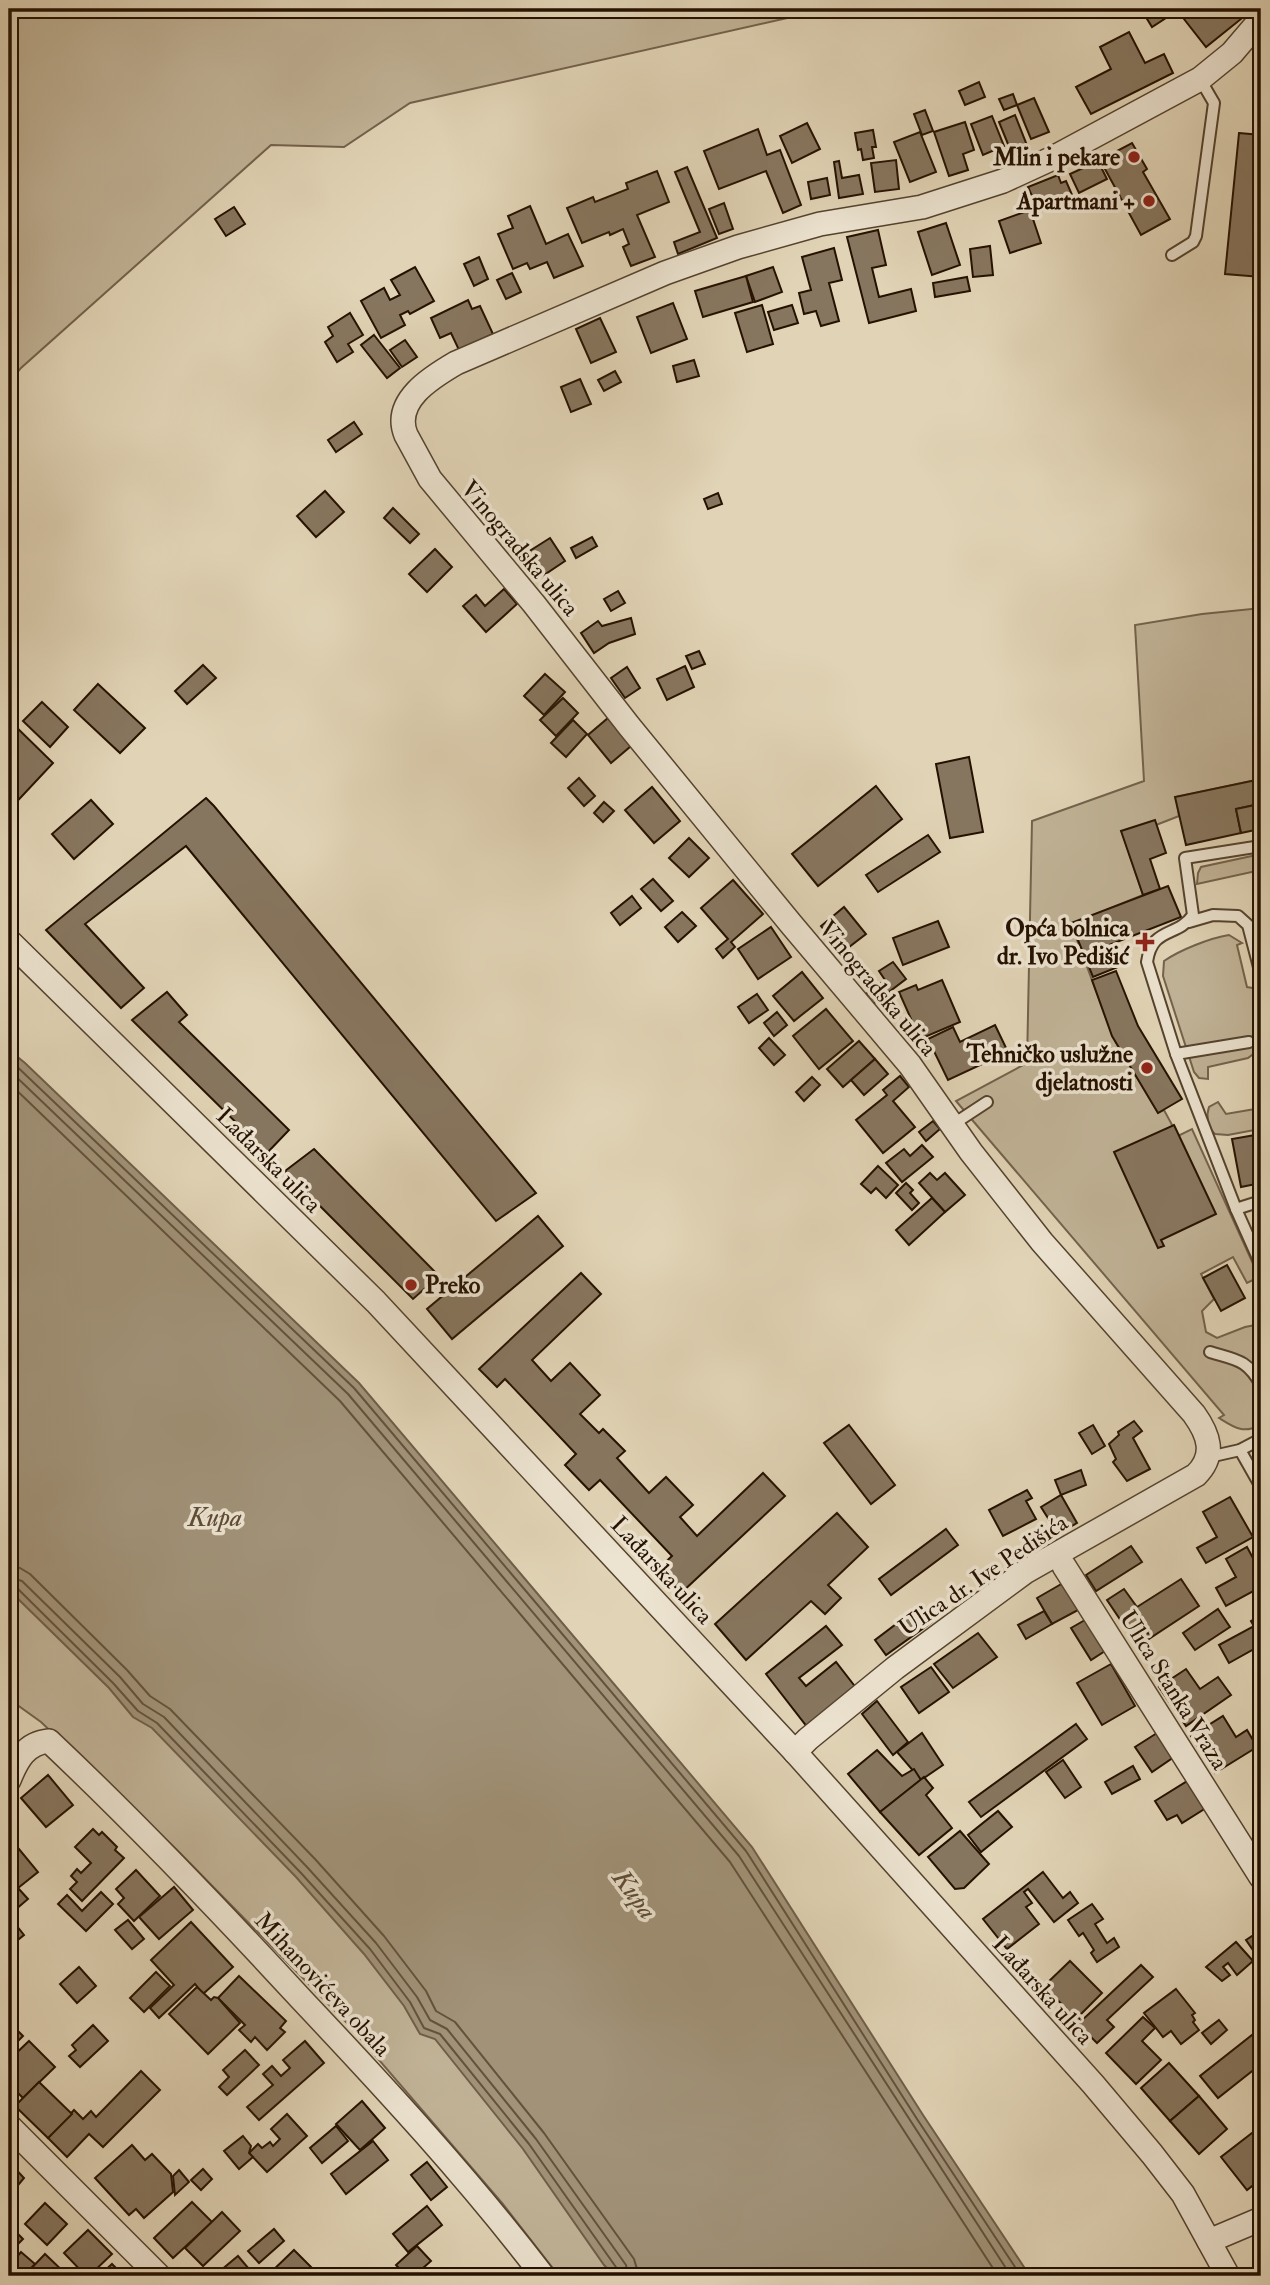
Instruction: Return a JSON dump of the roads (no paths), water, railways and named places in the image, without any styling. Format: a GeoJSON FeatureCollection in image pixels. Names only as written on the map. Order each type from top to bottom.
{"type":"FeatureCollection","features":[{"type":"Feature","properties":{"kind":"street","name":"Vinogradska ulica"},"geometry":{"type":"LineString","coordinates":[[1209,1457],[1206,1433],[1194,1414],[1042,1242],[952,1125],[910,1065],[791,924],[430,479],[403,430],[404,416],[411,399],[424,382],[456,363],[665,273],[738,247],[793,230],[922,207],[988,187],[1053,158],[1200,79],[1232,53],[1261,19]]}},
{"type":"Feature","properties":{"kind":"street","name":"Lađarska ulica"},"geometry":{"type":"LineString","coordinates":[[9,941],[376,1302],[795,1752],[1152,2154],[1183,2194],[1228,2276]]}},
{"type":"Feature","properties":{"kind":"street","name":"Ulica dr. Ive Pedišića"},"geometry":{"type":"LineString","coordinates":[[795,1752],[877,1683],[1000,1590],[1055,1553],[1196,1475],[1209,1457]]}},
{"type":"Feature","properties":{"kind":"street","name":"Ulica Stanka Vraza"},"geometry":{"type":"LineString","coordinates":[[1064,1566],[1261,1877]]}},
{"type":"Feature","properties":{"kind":"street","name":"Mihanovićeva obala"},"geometry":{"type":"LineString","coordinates":[[9,1780],[16,1761],[30,1747],[49,1741],[108,1796],[207,1897],[395,2099],[543,2276]]}},
{"type":"Feature","properties":{"kind":"street"},"geometry":{"type":"LineString","coordinates":[[9,2126],[159,2276]]}},
{"type":"Feature","properties":{"kind":"street"},"geometry":{"type":"LineString","coordinates":[[1209,2241],[1261,2219]]}},
{"type":"Feature","properties":{"kind":"lane"},"geometry":{"type":"LineString","coordinates":[[1172,255],[1193,242],[1196,236],[1214,103],[1200,79]]}},
{"type":"Feature","properties":{"kind":"lane"},"geometry":{"type":"LineString","coordinates":[[1189,922],[1193,915],[1193,906],[1185,858],[1261,846]]}},
{"type":"Feature","properties":{"kind":"lane"},"geometry":{"type":"LineString","coordinates":[[1261,975],[1248,925],[1238,916],[1213,915],[1189,922],[1154,940],[1149,950],[1147,962],[1176,1054],[1236,1209],[1261,1265]]}},
{"type":"Feature","properties":{"kind":"lane"},"geometry":{"type":"LineString","coordinates":[[1176,1054],[1249,1042]]}},
{"type":"Feature","properties":{"kind":"lane"},"geometry":{"type":"LineString","coordinates":[[952,1125],[987,1102]]}},
{"type":"Feature","properties":{"kind":"lane"},"geometry":{"type":"LineString","coordinates":[[1236,1209],[1261,1201]]}},
{"type":"Feature","properties":{"kind":"lane"},"geometry":{"type":"LineString","coordinates":[[1210,1352],[1242,1361],[1250,1367],[1261,1385]]}},
{"type":"Feature","properties":{"kind":"lane"},"geometry":{"type":"LineString","coordinates":[[1209,1457],[1240,1450],[1261,1438]]}},
{"type":"Feature","properties":{"kind":"lane"},"geometry":{"type":"LineString","coordinates":[[1240,1450],[1261,1487]]}},
{"type":"Feature","properties":{"kind":"water","name":"Kupa"},"geometry":{"type":"Polygon","coordinates":[[[9,1050],[359,1383],[752,1847],[923,2115],[1030,2276],[615,2276],[604,2265],[523,2149],[435,2039],[420,2034],[404,2006],[364,1954],[296,1877],[152,1728],[133,1717],[109,1688],[9,1590],[9,1050]]]}},
{"type":"Feature","properties":{"kind":"place","name":"Mlin i pekare"},"geometry":{"type":"Point","coordinates":[1134,157]}},
{"type":"Feature","properties":{"kind":"place","name":"Apartmani +"},"geometry":{"type":"Point","coordinates":[1149,201]}},
{"type":"Feature","properties":{"kind":"place","name":"Opća bolnica dr. Ivo Pedišić"},"geometry":{"type":"Point","coordinates":[1145,942]}},
{"type":"Feature","properties":{"kind":"place","name":"Tehničko uslužne djelatnosti"},"geometry":{"type":"Point","coordinates":[1147,1068]}},
{"type":"Feature","properties":{"kind":"place","name":"Preko"},"geometry":{"type":"Point","coordinates":[411,1285]}}]}
